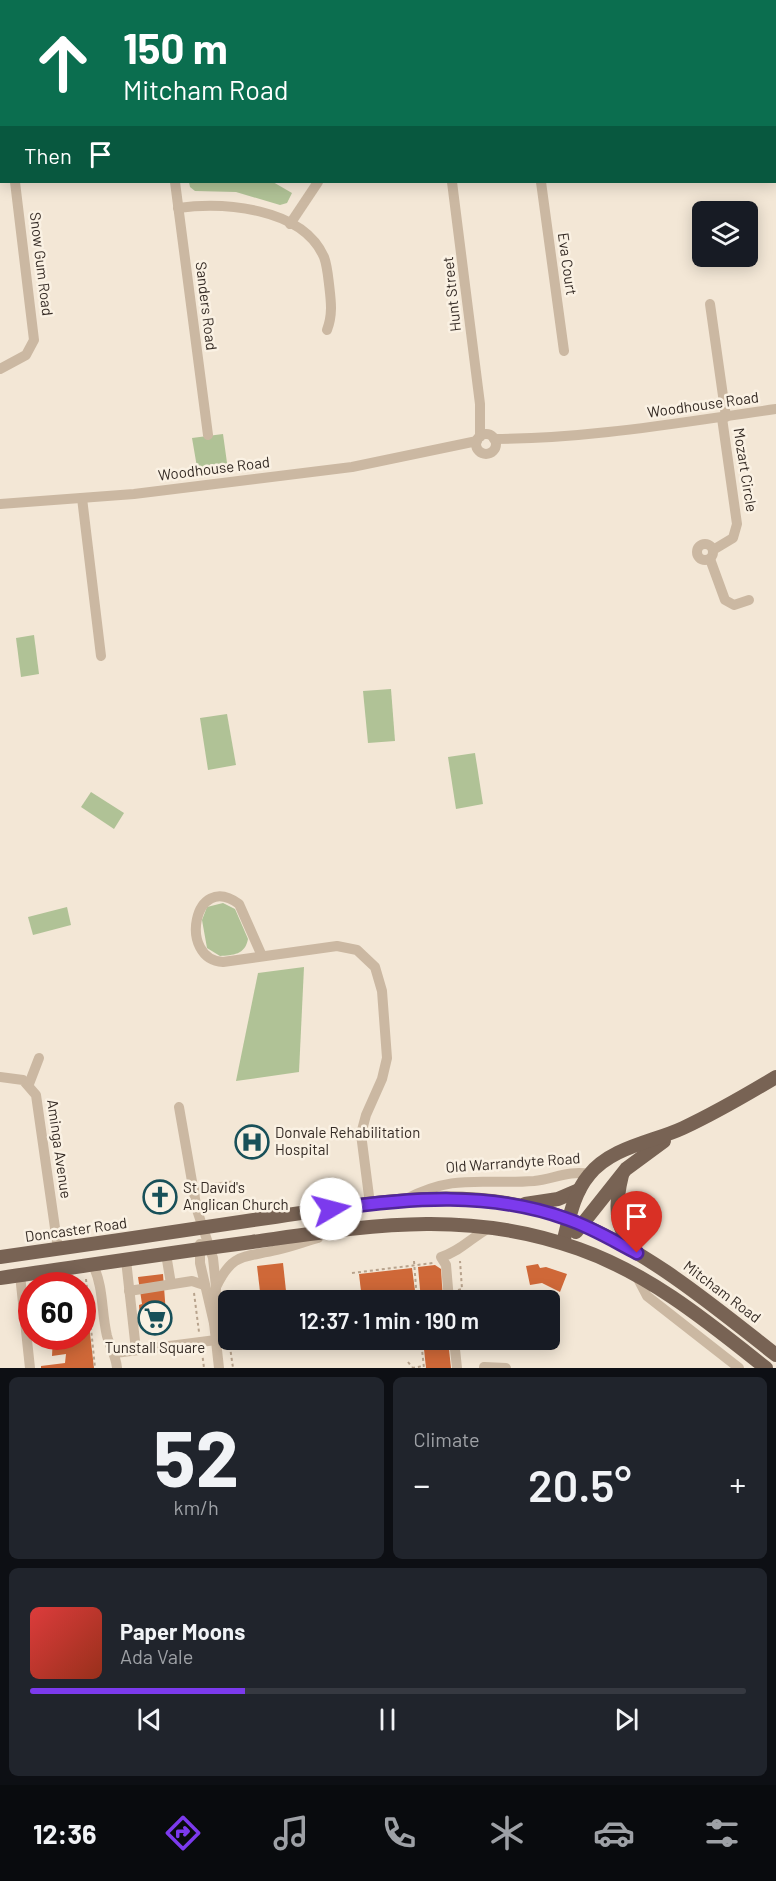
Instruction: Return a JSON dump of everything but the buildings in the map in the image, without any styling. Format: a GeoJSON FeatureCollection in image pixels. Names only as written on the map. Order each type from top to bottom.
{"type":"FeatureCollection","features":[{"type":"Feature","properties":{"kind":"main road","name":"Old Warrandyte Road"},"geometry":{"type":"LineString","coordinates":[[576,1222],[579,1190],[590,1174],[611,1157],[682,1128],[776,1077]]}},
{"type":"Feature","properties":{"kind":"main road","name":"Old Warrandyte Road"},"geometry":{"type":"LineString","coordinates":[[576,1222],[623,1173],[682,1128]]}},
{"type":"Feature","properties":{"kind":"main road"},"geometry":{"type":"LineString","coordinates":[[623,1173],[617,1203],[618,1221],[622,1235],[637,1253]]}},
{"type":"Feature","properties":{"kind":"main road"},"geometry":{"type":"LineString","coordinates":[[590,1174],[600,1181],[604,1195]]}},
{"type":"Feature","properties":{"kind":"main road"},"geometry":{"type":"LineString","coordinates":[[518,1206],[558,1199],[579,1190]]}},
{"type":"Feature","properties":{"kind":"main road","name":"Doncaster Road"},"geometry":{"type":"LineString","coordinates":[[0,1257],[405,1199],[479,1200],[518,1206],[576,1222]]}},
{"type":"Feature","properties":{"kind":"main road"},"geometry":{"type":"LineString","coordinates":[[479,1200],[496,1213],[492,1227]]}},
{"type":"Feature","properties":{"kind":"main road"},"geometry":{"type":"LineString","coordinates":[[563,1244],[576,1222]]}},
{"type":"Feature","properties":{"kind":"main road","name":"Mitcham Road"},"geometry":{"type":"LineString","coordinates":[[576,1222],[637,1253],[678,1280],[776,1355]]}},
{"type":"Feature","properties":{"kind":"main road"},"geometry":{"type":"LineString","coordinates":[[42,1272],[344,1230],[424,1223],[492,1227],[563,1244],[635,1274],[670,1295],[766,1368]]}},
{"type":"Feature","properties":{"kind":"main road"},"geometry":{"type":"LineString","coordinates":[[0,1278],[18,1275]]}},
{"type":"Feature","properties":{"kind":"street"},"geometry":{"type":"LineString","coordinates":[[592,0],[598,0]]}},
{"type":"Feature","properties":{"kind":"street","name":"Snow Gum Road"},"geometry":{"type":"LineString","coordinates":[[0,369],[26,355],[34,340],[15,183]]}},
{"type":"Feature","properties":{"kind":"street","name":"Sanders Road"},"geometry":{"type":"LineString","coordinates":[[175,183],[208,435]]}},
{"type":"Feature","properties":{"kind":"street"},"geometry":{"type":"LineString","coordinates":[[290,224],[317,183]]}},
{"type":"Feature","properties":{"kind":"street","name":"Hunt Street"},"geometry":{"type":"LineString","coordinates":[[455,183],[486,442]]}},
{"type":"Feature","properties":{"kind":"street","name":"Eva Court"},"geometry":{"type":"LineString","coordinates":[[541,183],[564,351]]}},
{"type":"Feature","properties":{"kind":"street"},"geometry":{"type":"LineString","coordinates":[[178,208],[214,204],[243,207],[290,224],[309,237],[324,256],[332,312],[327,330]]}},
{"type":"Feature","properties":{"kind":"street","name":"Mozart Circle"},"geometry":{"type":"LineString","coordinates":[[710,304],[738,524],[733,538],[711,554],[720,591],[727,603],[734,605],[749,600]]}},
{"type":"Feature","properties":{"kind":"street","name":"Woodhouse Road"},"geometry":{"type":"LineString","coordinates":[[0,504],[82,498],[352,467],[486,442],[672,426],[776,410]]}},
{"type":"Feature","properties":{"kind":"street"},"geometry":{"type":"LineString","coordinates":[[82,498],[101,656]]}},
{"type":"Feature","properties":{"kind":"street"},"geometry":{"type":"LineString","coordinates":[[262,956],[239,903],[223,897],[209,900],[200,907],[196,917],[199,942],[209,959],[223,962],[337,946],[364,955],[379,975],[387,1058],[382,1079],[366,1115],[361,1134],[370,1204]]}},
{"type":"Feature","properties":{"kind":"street","name":"Aminga Avenue"},"geometry":{"type":"LineString","coordinates":[[39,1058],[28,1084],[37,1100],[58,1249]]}},
{"type":"Feature","properties":{"kind":"street"},"geometry":{"type":"LineString","coordinates":[[0,1077],[19,1079],[28,1084]]}},
{"type":"Feature","properties":{"kind":"street"},"geometry":{"type":"LineString","coordinates":[[179,1107],[193,1191],[205,1249],[216,1287],[214,1323]]}},
{"type":"Feature","properties":{"kind":"street","name":"Old Warrandyte Road"},"geometry":{"type":"LineString","coordinates":[[405,1199],[434,1185],[476,1180],[536,1180],[579,1172],[590,1174]]}},
{"type":"Feature","properties":{"kind":"street"},"geometry":{"type":"LineString","coordinates":[[193,1191],[236,1185]]}},
{"type":"Feature","properties":{"kind":"street"},"geometry":{"type":"LineString","coordinates":[[448,1290],[443,1259],[462,1249],[475,1236],[492,1227]]}},
{"type":"Feature","properties":{"kind":"street"},"geometry":{"type":"LineString","coordinates":[[216,1287],[228,1265],[241,1256],[281,1249],[344,1230]]}},
{"type":"Feature","properties":{"kind":"street"},"geometry":{"type":"LineString","coordinates":[[205,1249],[204,1285],[214,1323],[219,1368]]}},
{"type":"Feature","properties":{"kind":"street"},"geometry":{"type":"LineString","coordinates":[[166,1254],[171,1284]]}},
{"type":"Feature","properties":{"kind":"street"},"geometry":{"type":"LineString","coordinates":[[126,1260],[136,1350]]}},
{"type":"Feature","properties":{"kind":"street"},"geometry":{"type":"LineString","coordinates":[[93,1265],[102,1287],[107,1336],[115,1353],[117,1368]]}},
{"type":"Feature","properties":{"kind":"street"},"geometry":{"type":"LineString","coordinates":[[635,1274],[648,1296],[739,1368]]}},
{"type":"Feature","properties":{"kind":"street"},"geometry":{"type":"LineString","coordinates":[[129,1291],[192,1281],[204,1285]]}},
{"type":"Feature","properties":{"kind":"street"},"geometry":{"type":"LineString","coordinates":[[115,1353],[216,1340]]}},
{"type":"Feature","properties":{"kind":"street"},"geometry":{"type":"LineString","coordinates":[[28,1350],[30,1368]]}},
{"type":"Feature","properties":{"kind":"street"},"geometry":{"type":"LineString","coordinates":[[455,1350],[457,1368]]}},
{"type":"Feature","properties":{"kind":"street"},"geometry":{"type":"LineString","coordinates":[[484,1367],[506,1368]]}},
{"type":"Feature","properties":{"kind":"path"},"geometry":{"type":"LineString","coordinates":[[352,1273],[461,1257],[462,1289],[458,1290]]}},
{"type":"Feature","properties":{"kind":"path"},"geometry":{"type":"LineString","coordinates":[[414,1261],[416,1290]]}},
{"type":"Feature","properties":{"kind":"path"},"geometry":{"type":"LineString","coordinates":[[192,1281],[204,1368]]}},
{"type":"Feature","properties":{"kind":"path"},"geometry":{"type":"LineString","coordinates":[[93,1350],[95,1368]]}},
{"type":"Feature","properties":{"kind":"path"},"geometry":{"type":"LineString","coordinates":[[230,1350],[233,1368]]}},
{"type":"Feature","properties":{"kind":"path"},"geometry":{"type":"LineString","coordinates":[[408,1362],[412,1368],[424,1367],[422,1350]]}},
{"type":"Feature","properties":{"kind":"green space"},"geometry":{"type":"Polygon","coordinates":[[[189,183],[275,183],[292,193],[287,203],[280,205],[236,192],[195,191],[189,183]]]}},
{"type":"Feature","properties":{"kind":"green space"},"geometry":{"type":"Polygon","coordinates":[[[223,434],[228,470],[214,468],[198,473],[192,438],[223,434]]]}},
{"type":"Feature","properties":{"kind":"green space"},"geometry":{"type":"Polygon","coordinates":[[[34,635],[39,674],[21,677],[16,638],[34,635]]]}},
{"type":"Feature","properties":{"kind":"green space"},"geometry":{"type":"Polygon","coordinates":[[[391,689],[395,741],[368,743],[363,691],[391,689]]]}},
{"type":"Feature","properties":{"kind":"green space"},"geometry":{"type":"Polygon","coordinates":[[[227,714],[236,765],[208,770],[200,718],[227,714]]]}},
{"type":"Feature","properties":{"kind":"green space"},"geometry":{"type":"Polygon","coordinates":[[[475,753],[483,804],[456,809],[448,757],[475,753]]]}},
{"type":"Feature","properties":{"kind":"green space"},"geometry":{"type":"Polygon","coordinates":[[[91,792],[124,813],[114,829],[81,807],[91,792]]]}},
{"type":"Feature","properties":{"kind":"green space"},"geometry":{"type":"Polygon","coordinates":[[[223,903],[235,909],[248,939],[241,951],[220,956],[207,948],[202,920],[207,907],[223,903]]]}},
{"type":"Feature","properties":{"kind":"green space"},"geometry":{"type":"Polygon","coordinates":[[[67,907],[71,925],[33,935],[28,917],[67,907]]]}},
{"type":"Feature","properties":{"kind":"green space"},"geometry":{"type":"Polygon","coordinates":[[[304,967],[299,1072],[236,1081],[258,973],[304,967]]]}},
{"type":"Feature","properties":{"kind":"place","name":"Donvale Rehabilitation Hospital"},"geometry":{"type":"Point","coordinates":[252,1142]}},
{"type":"Feature","properties":{"kind":"place","name":"St David's Anglican Church"},"geometry":{"type":"Point","coordinates":[160,1197]}},
{"type":"Feature","properties":{"kind":"place","name":"Tunstall Square"},"geometry":{"type":"Point","coordinates":[155,1318]}},
{"type":"Feature","properties":{"kind":"route"},"geometry":{"type":"LineString","coordinates":[[331,1209],[424,1198],[469,1199],[498,1203],[561,1216],[637,1253]]}}]}
